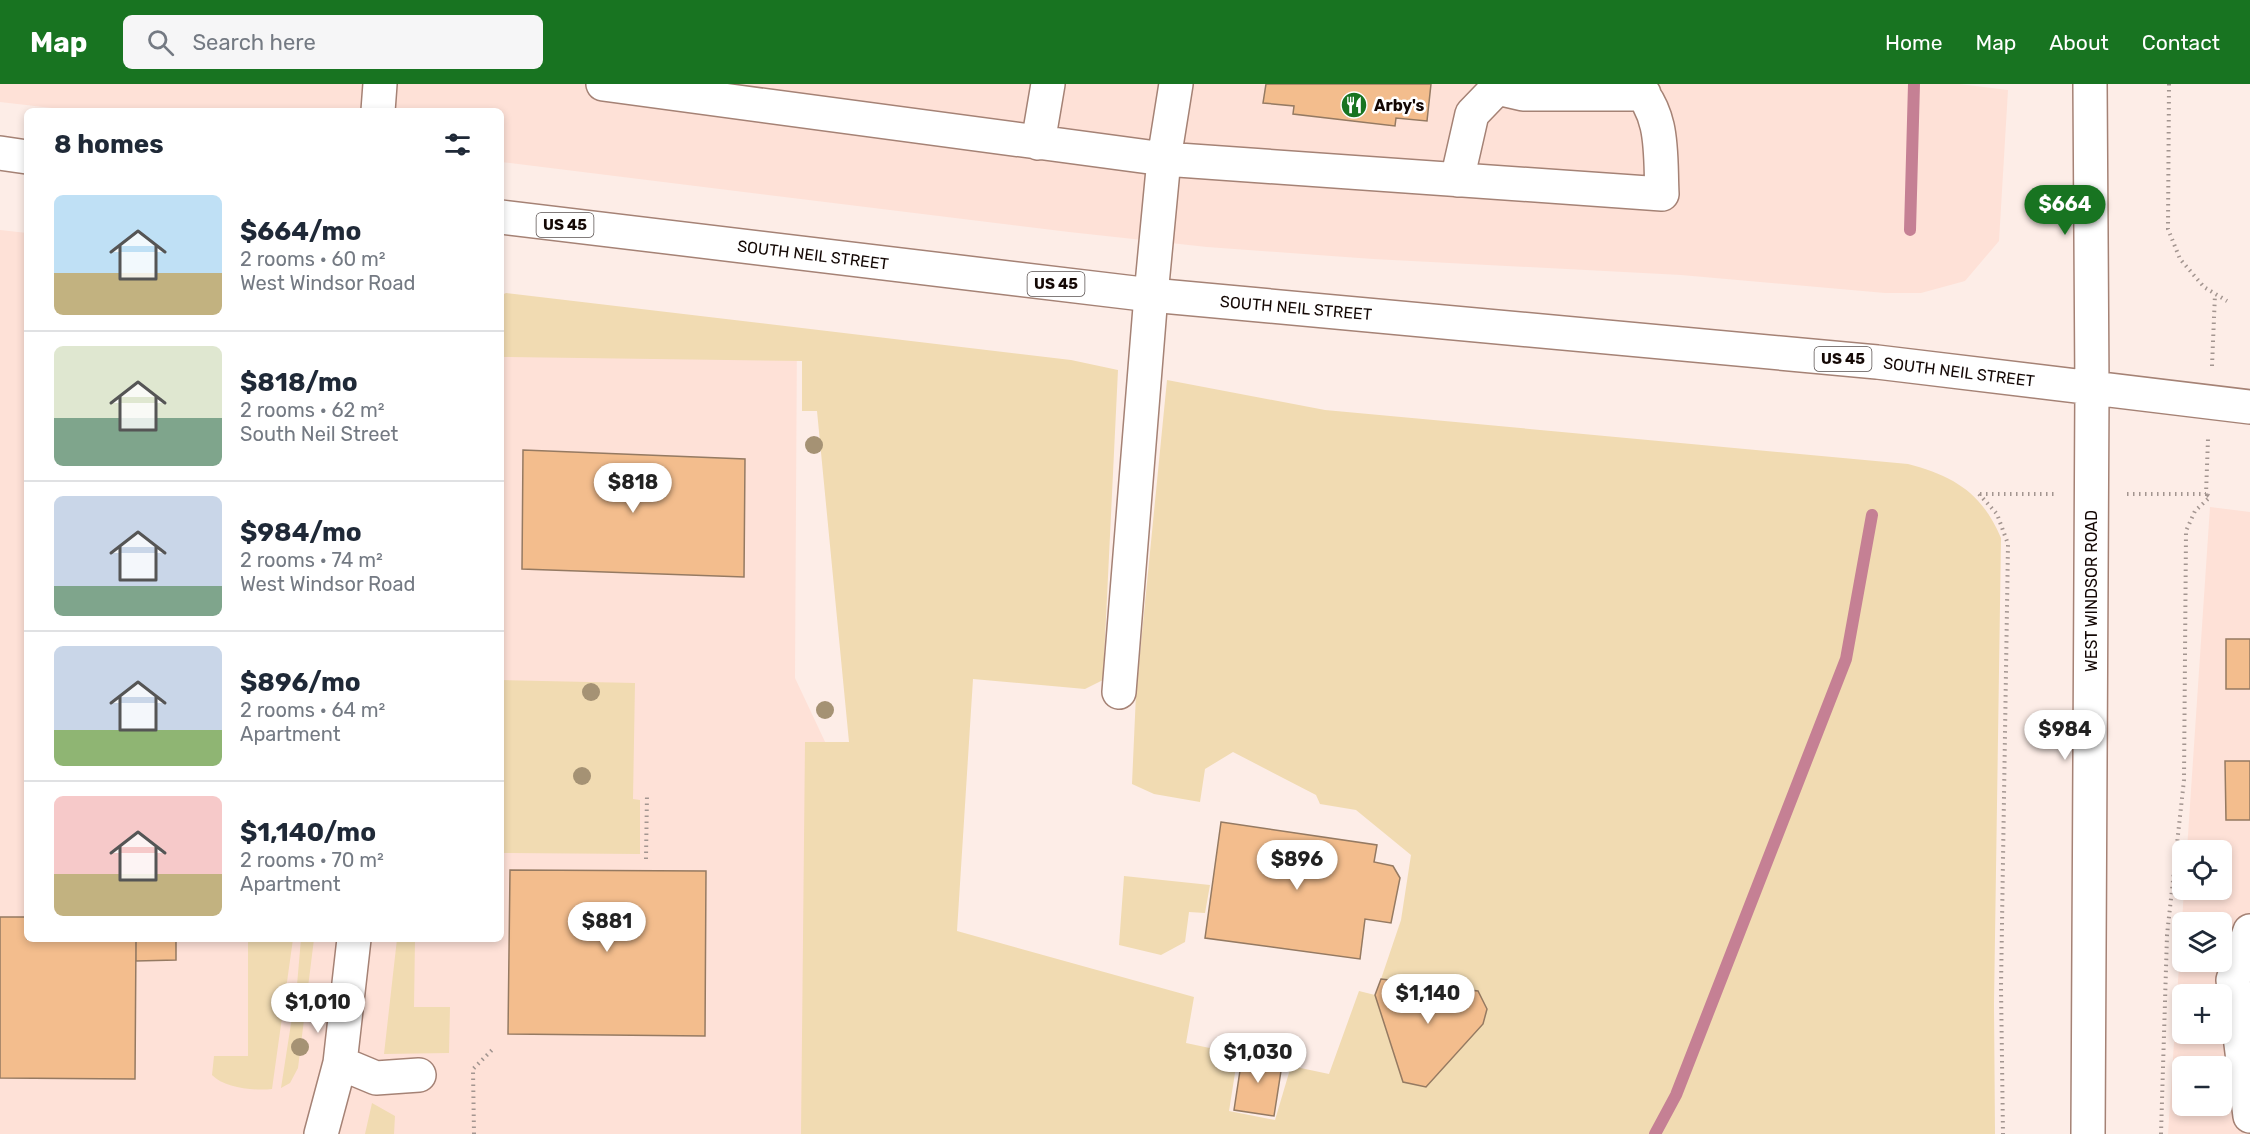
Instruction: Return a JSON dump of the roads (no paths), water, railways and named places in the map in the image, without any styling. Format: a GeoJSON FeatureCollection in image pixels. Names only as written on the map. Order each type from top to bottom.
{"type":"FeatureCollection","features":[{"type":"Feature","properties":{"kind":"main road"},"geometry":{"type":"LineString","coordinates":[[378,108],[380,84]]}},
{"type":"Feature","properties":{"kind":"main road"},"geometry":{"type":"LineString","coordinates":[[603,84],[1164,159],[1457,180],[1662,194],[1658,124],[1639,89],[1523,94],[1497,88],[1472,114],[1457,180]]}},
{"type":"Feature","properties":{"kind":"main road"},"geometry":{"type":"LineString","coordinates":[[1038,142],[1048,84]]}},
{"type":"Feature","properties":{"kind":"main road"},"geometry":{"type":"LineString","coordinates":[[1119,692],[1151,295],[1164,159],[1176,84]]}},
{"type":"Feature","properties":{"kind":"main road","name":"WEST WINDSOR ROAD"},"geometry":{"type":"LineString","coordinates":[[2088,1134],[2092,494],[2090,84]]}},
{"type":"Feature","properties":{"kind":"main road"},"geometry":{"type":"LineString","coordinates":[[0,153],[24,157]]}},
{"type":"Feature","properties":{"kind":"main road","name":"SOUTH NEIL STREET"},"geometry":{"type":"LineString","coordinates":[[504,217],[1151,295],[1877,362],[2092,389]]}},
{"type":"Feature","properties":{"kind":"main road","name":"US 45"},"geometry":{"type":"LineString","coordinates":[[2092,389],[2250,407]]}},
{"type":"Feature","properties":{"kind":"main road"},"geometry":{"type":"LineString","coordinates":[[2250,931],[2233,980],[2250,1116]]}},
{"type":"Feature","properties":{"kind":"main road"},"geometry":{"type":"LineString","coordinates":[[321,1134],[340,1063],[354,942]]}},
{"type":"Feature","properties":{"kind":"main road"},"geometry":{"type":"LineString","coordinates":[[340,1063],[376,1078],[419,1075]]}},
{"type":"Feature","properties":{"kind":"waterway"},"geometry":{"type":"LineString","coordinates":[[1910,230],[1914,84]]}},
{"type":"Feature","properties":{"kind":"waterway"},"geometry":{"type":"LineString","coordinates":[[1655,1134],[1676,1095],[1846,659],[1872,515]]}},
{"type":"Feature","properties":{"kind":"place","name":"Arby's"},"geometry":{"type":"Point","coordinates":[1354,105]}}]}
